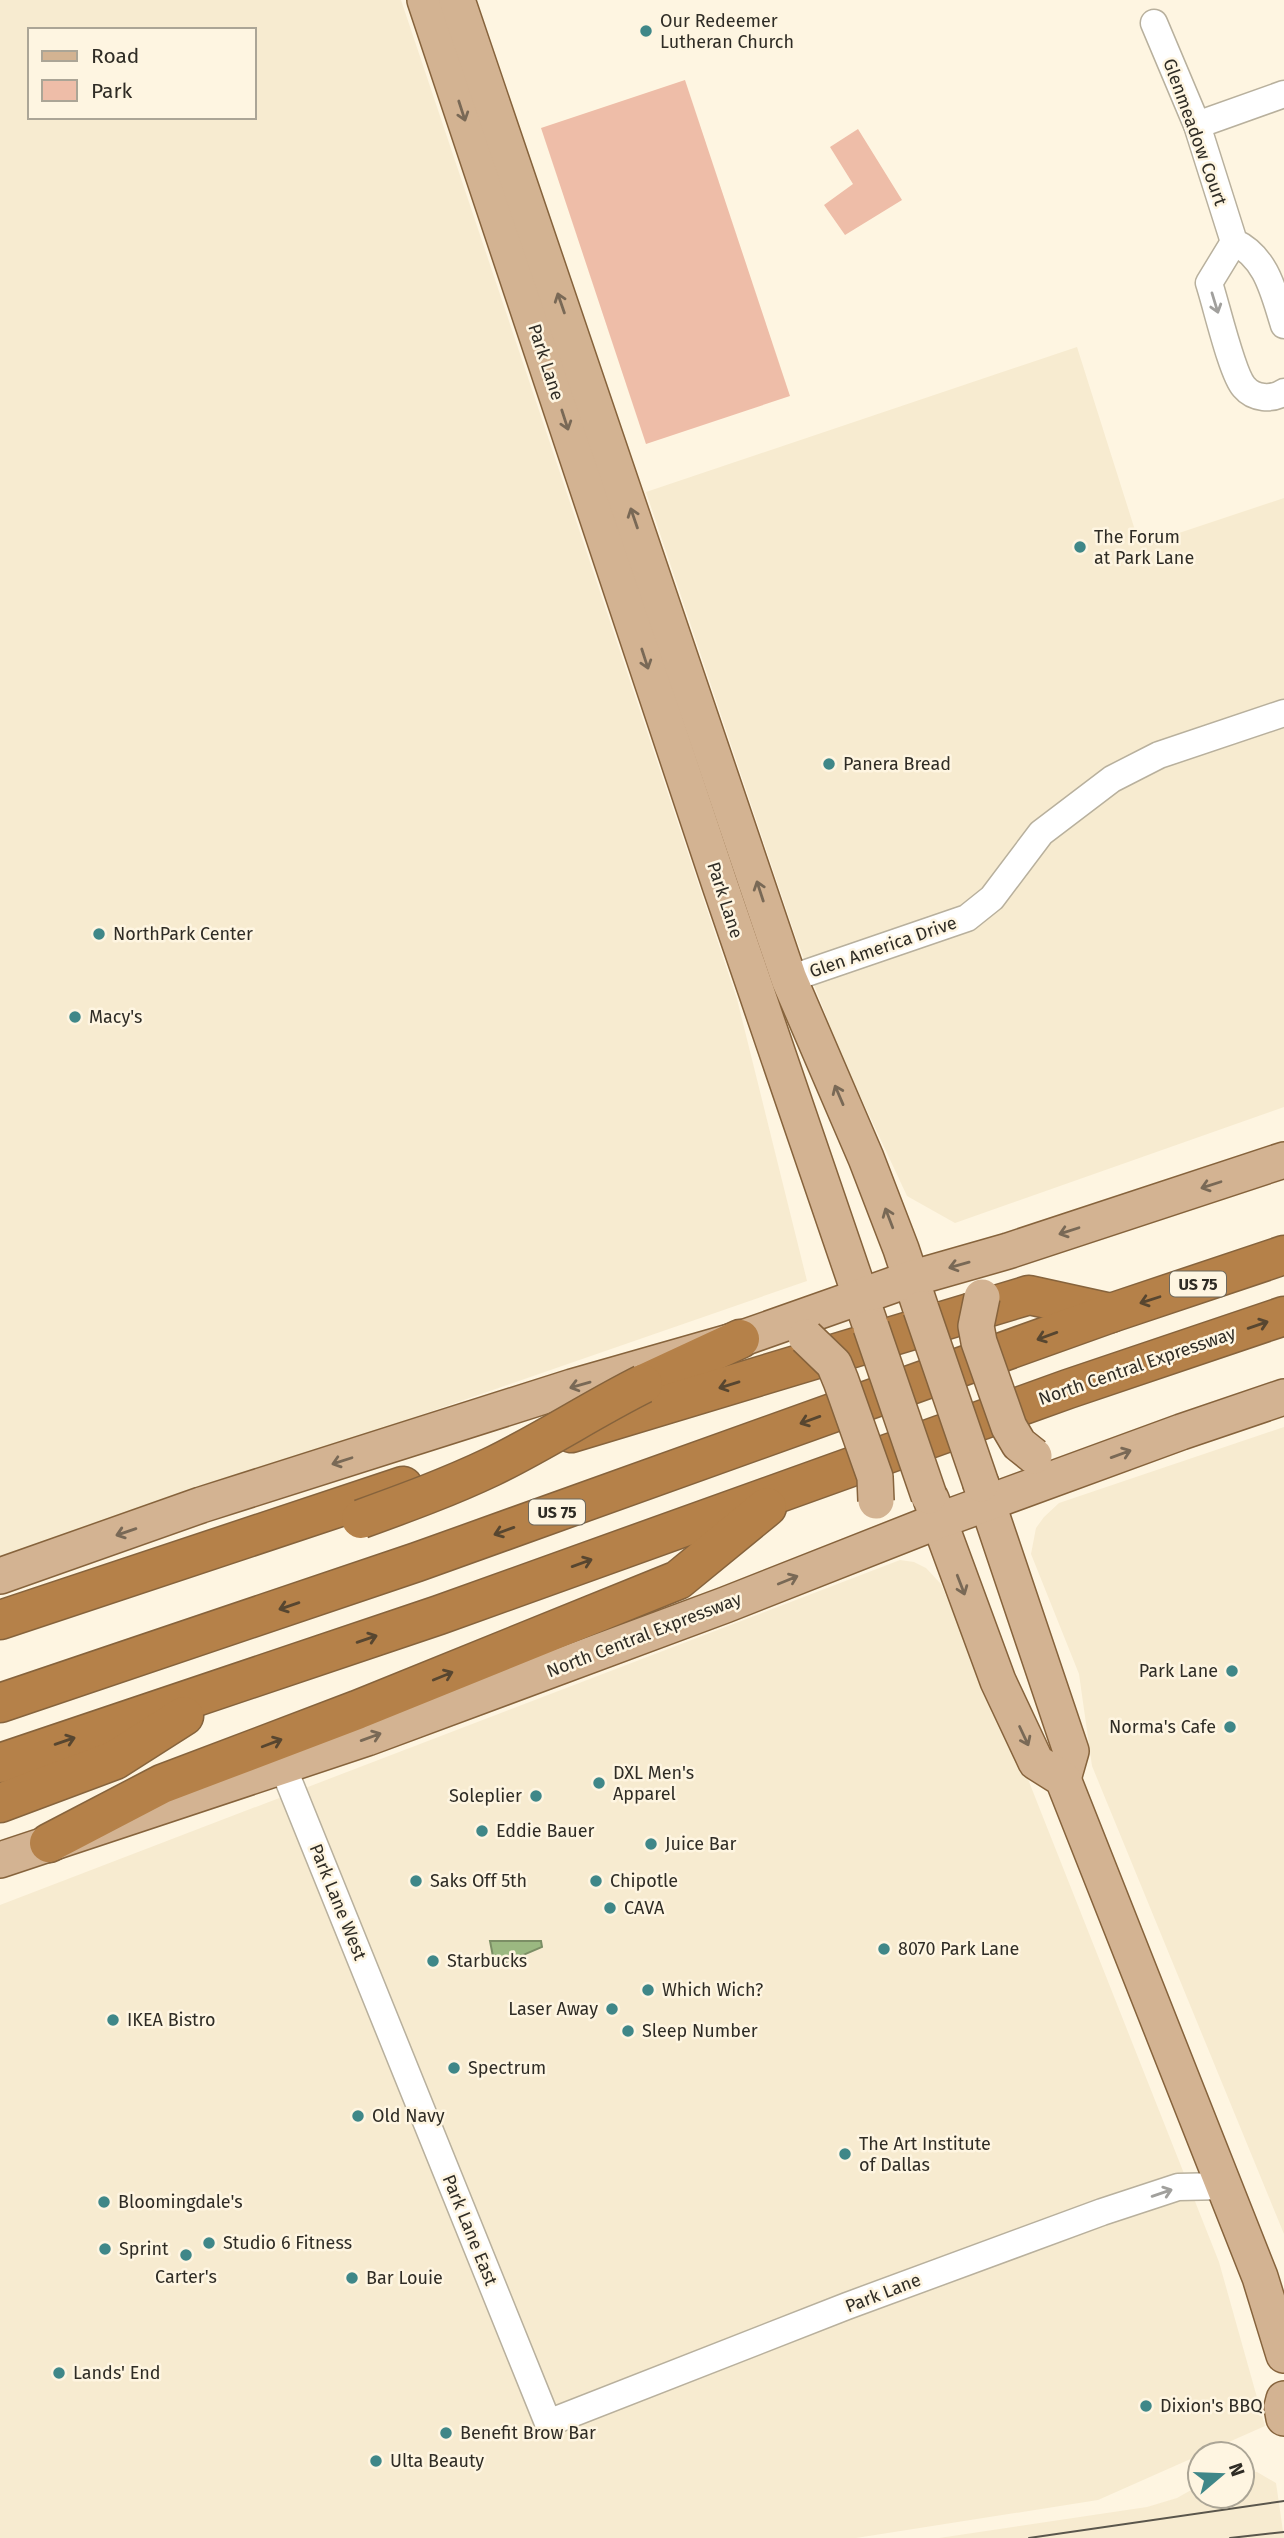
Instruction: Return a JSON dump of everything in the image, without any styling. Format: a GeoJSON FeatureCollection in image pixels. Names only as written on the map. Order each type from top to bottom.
{"type":"FeatureCollection","features":[{"type":"Feature","properties":{"kind":"highway","name":"US 75"},"geometry":{"type":"LineString","coordinates":[[0,1703],[417,1562],[1111,1313],[1284,1255]]}},
{"type":"Feature","properties":{"kind":"highway"},"geometry":{"type":"LineString","coordinates":[[0,1620],[360,1500],[681,1399],[1029,1296],[1111,1313]]}},
{"type":"Feature","properties":{"kind":"highway","name":"North Central Expressway"},"geometry":{"type":"LineString","coordinates":[[0,1763],[439,1615],[1068,1389],[1284,1316]]}},
{"type":"Feature","properties":{"kind":"highway"},"geometry":{"type":"LineString","coordinates":[[0,1644],[430,1494],[492,1466],[643,1384],[740,1339]]}},
{"type":"Feature","properties":{"kind":"highway"},"geometry":{"type":"LineString","coordinates":[[48,1843],[162,1783],[357,1710],[678,1580],[790,1488]]}},
{"type":"Feature","properties":{"kind":"highway"},"geometry":{"type":"LineString","coordinates":[[0,1803],[115,1760],[233,1685]]}},
{"type":"Feature","properties":{"kind":"main road","name":"Park Lane"},"geometry":{"type":"LineString","coordinates":[[425,0],[461,59],[656,583],[789,979],[866,1158],[916,1294],[1072,1751],[1063,1779],[1036,1762],[998,1681],[933,1508],[865,1312],[624,595],[461,59],[457,0]]}},
{"type":"Feature","properties":{"kind":"main road"},"geometry":{"type":"LineString","coordinates":[[624,595],[656,583]]}},
{"type":"Feature","properties":{"kind":"main road"},"geometry":{"type":"LineString","coordinates":[[720,885],[730,890],[749,923],[761,962],[773,976],[789,979]]}},
{"type":"Feature","properties":{"kind":"main road"},"geometry":{"type":"LineString","coordinates":[[0,1576],[201,1505],[572,1387],[740,1339],[795,1331],[865,1312],[916,1294],[1008,1251],[1284,1160]]}},
{"type":"Feature","properties":{"kind":"main road"},"geometry":{"type":"LineString","coordinates":[[1008,1251],[982,1297],[976,1326],[979,1342],[1009,1427],[1019,1444],[1034,1456],[1072,1472]]}},
{"type":"Feature","properties":{"kind":"main road"},"geometry":{"type":"LineString","coordinates":[[795,1331],[834,1364],[875,1477],[876,1501],[873,1520],[857,1552]]}},
{"type":"Feature","properties":{"kind":"main road","name":"North Central Expressway"},"geometry":{"type":"LineString","coordinates":[[0,1860],[379,1734],[683,1621],[857,1552],[933,1508],[1072,1472],[1284,1397]]}},
{"type":"Feature","properties":{"kind":"main road"},"geometry":{"type":"LineString","coordinates":[[1063,1779],[1260,2277],[1284,2355]]}},
{"type":"Feature","properties":{"kind":"main road"},"geometry":{"type":"LineString","coordinates":[[1284,2399],[1284,2418]]}},
{"type":"Feature","properties":{"kind":"street","name":"Glenmeadow Court"},"geometry":{"type":"LineString","coordinates":[[1154,23],[1196,125],[1234,242],[1243,246],[1267,274],[1284,325]]}},
{"type":"Feature","properties":{"kind":"street"},"geometry":{"type":"LineString","coordinates":[[1196,125],[1284,94]]}},
{"type":"Feature","properties":{"kind":"street"},"geometry":{"type":"LineString","coordinates":[[1234,242],[1209,283],[1239,379],[1252,394],[1261,397],[1271,397],[1284,392]]}},
{"type":"Feature","properties":{"kind":"street","name":"Glen America Drive"},"geometry":{"type":"LineString","coordinates":[[789,979],[976,913],[992,898],[1041,833],[1112,779],[1159,755],[1284,713]]}},
{"type":"Feature","properties":{"kind":"street","name":"Park Lane West"},"geometry":{"type":"LineString","coordinates":[[283,1767],[392,2037]]}},
{"type":"Feature","properties":{"kind":"street","name":"Park Lane East"},"geometry":{"type":"LineString","coordinates":[[392,2037],[548,2423]]}},
{"type":"Feature","properties":{"kind":"street","name":"Park Lane"},"geometry":{"type":"LineString","coordinates":[[548,2423],[847,2306],[1102,2212],[1178,2187],[1224,2186]]}},
{"type":"Feature","properties":{"kind":"shaded area"},"geometry":{"type":"Polygon","coordinates":[[[0,0],[401,0],[737,999],[807,1281],[0,1561],[0,0]]]}},
{"type":"Feature","properties":{"kind":"shaded area"},"geometry":{"type":"Polygon","coordinates":[[[1077,347],[1140,546],[1284,498],[1284,1107],[955,1223],[907,1196],[842,1057],[796,938],[646,492],[1077,347]]]}},
{"type":"Feature","properties":{"kind":"shaded area"},"geometry":{"type":"Polygon","coordinates":[[[1284,1427],[1284,2234],[1092,1766],[1079,1674],[1031,1554],[1036,1528],[1059,1503],[1284,1427]]]}},
{"type":"Feature","properties":{"kind":"shaded area"},"geometry":{"type":"Polygon","coordinates":[[[900,1560],[914,1562],[926,1568],[941,1584],[987,1693],[1020,1759],[1219,2262],[1265,2426],[1233,2440],[1186,2440],[1186,2461],[1098,2500],[856,2538],[0,2538],[0,1905],[900,1560]]]}},
{"type":"Feature","properties":{"kind":"shaded area"},"geometry":{"type":"Polygon","coordinates":[[[490,1941],[541,1941],[542,1947],[495,1967],[490,1941]]]}},
{"type":"Feature","properties":{"kind":"shaded area"},"geometry":{"type":"Polygon","coordinates":[[[1257,2472],[1276,2483],[1284,2538],[939,2538],[1147,2507],[1186,2493],[1186,2510],[1256,2510],[1257,2472]]]}},
{"type":"Feature","properties":{"kind":"green space"},"geometry":{"type":"Polygon","coordinates":[[[685,80],[790,396],[646,444],[541,128],[685,80]]]}},
{"type":"Feature","properties":{"kind":"green space"},"geometry":{"type":"Polygon","coordinates":[[[858,129],[902,200],[845,235],[824,205],[853,184],[830,147],[858,129]]]}},
{"type":"Feature","properties":{"kind":"tram line"},"geometry":{"type":"LineString","coordinates":[[1029,2538],[1284,2501]]}},
{"type":"Feature","properties":{"kind":"tram line"},"geometry":{"type":"LineString","coordinates":[[1230,2538],[1284,2532]]}},
{"type":"Feature","properties":{"kind":"place","name":"Our Redeemer Lutheran Church"},"geometry":{"type":"Point","coordinates":[646,31]}},
{"type":"Feature","properties":{"kind":"place","name":"The Forum at Park Lane"},"geometry":{"type":"Point","coordinates":[1080,547]}},
{"type":"Feature","properties":{"kind":"place","name":"Panera Bread"},"geometry":{"type":"Point","coordinates":[829,764]}},
{"type":"Feature","properties":{"kind":"place","name":"NorthPark Center"},"geometry":{"type":"Point","coordinates":[99,934]}},
{"type":"Feature","properties":{"kind":"place","name":"Macy's"},"geometry":{"type":"Point","coordinates":[75,1017]}},
{"type":"Feature","properties":{"kind":"place","name":"Park Lane"},"geometry":{"type":"Point","coordinates":[1232,1671]}},
{"type":"Feature","properties":{"kind":"place","name":"Norma's Cafe"},"geometry":{"type":"Point","coordinates":[1230,1727]}},
{"type":"Feature","properties":{"kind":"place","name":"DXL Men's Apparel"},"geometry":{"type":"Point","coordinates":[599,1783]}},
{"type":"Feature","properties":{"kind":"place","name":"Soleplier"},"geometry":{"type":"Point","coordinates":[536,1796]}},
{"type":"Feature","properties":{"kind":"place","name":"Eddie Bauer"},"geometry":{"type":"Point","coordinates":[482,1831]}},
{"type":"Feature","properties":{"kind":"place","name":"Juice Bar"},"geometry":{"type":"Point","coordinates":[651,1844]}},
{"type":"Feature","properties":{"kind":"place","name":"Saks Off 5th"},"geometry":{"type":"Point","coordinates":[416,1881]}},
{"type":"Feature","properties":{"kind":"place","name":"Chipotle"},"geometry":{"type":"Point","coordinates":[596,1881]}},
{"type":"Feature","properties":{"kind":"place","name":"CAVA"},"geometry":{"type":"Point","coordinates":[610,1908]}},
{"type":"Feature","properties":{"kind":"place","name":"8070 Park Lane"},"geometry":{"type":"Point","coordinates":[884,1949]}},
{"type":"Feature","properties":{"kind":"place","name":"Starbucks"},"geometry":{"type":"Point","coordinates":[433,1961]}},
{"type":"Feature","properties":{"kind":"place","name":"Which Wich?"},"geometry":{"type":"Point","coordinates":[648,1990]}},
{"type":"Feature","properties":{"kind":"place","name":"Laser Away"},"geometry":{"type":"Point","coordinates":[612,2009]}},
{"type":"Feature","properties":{"kind":"place","name":"IKEA Bistro"},"geometry":{"type":"Point","coordinates":[113,2020]}},
{"type":"Feature","properties":{"kind":"place","name":"Sleep Number"},"geometry":{"type":"Point","coordinates":[628,2031]}},
{"type":"Feature","properties":{"kind":"place","name":"Spectrum"},"geometry":{"type":"Point","coordinates":[454,2068]}},
{"type":"Feature","properties":{"kind":"place","name":"Old Navy"},"geometry":{"type":"Point","coordinates":[358,2116]}},
{"type":"Feature","properties":{"kind":"place","name":"The Art Institute of Dallas"},"geometry":{"type":"Point","coordinates":[845,2154]}},
{"type":"Feature","properties":{"kind":"place","name":"Bloomingdale's"},"geometry":{"type":"Point","coordinates":[104,2202]}},
{"type":"Feature","properties":{"kind":"place","name":"Studio 6 Fitness"},"geometry":{"type":"Point","coordinates":[209,2243]}},
{"type":"Feature","properties":{"kind":"place","name":"Sprint"},"geometry":{"type":"Point","coordinates":[105,2249]}},
{"type":"Feature","properties":{"kind":"place","name":"Carter's"},"geometry":{"type":"Point","coordinates":[186,2255]}},
{"type":"Feature","properties":{"kind":"place","name":"Bar Louie"},"geometry":{"type":"Point","coordinates":[352,2278]}},
{"type":"Feature","properties":{"kind":"place","name":"Lands' End"},"geometry":{"type":"Point","coordinates":[59,2373]}},
{"type":"Feature","properties":{"kind":"place","name":"Dixion's BBQ"},"geometry":{"type":"Point","coordinates":[1146,2406]}},
{"type":"Feature","properties":{"kind":"place","name":"Benefit Brow Bar"},"geometry":{"type":"Point","coordinates":[446,2433]}},
{"type":"Feature","properties":{"kind":"place","name":"Ulta Beauty"},"geometry":{"type":"Point","coordinates":[376,2461]}}]}
